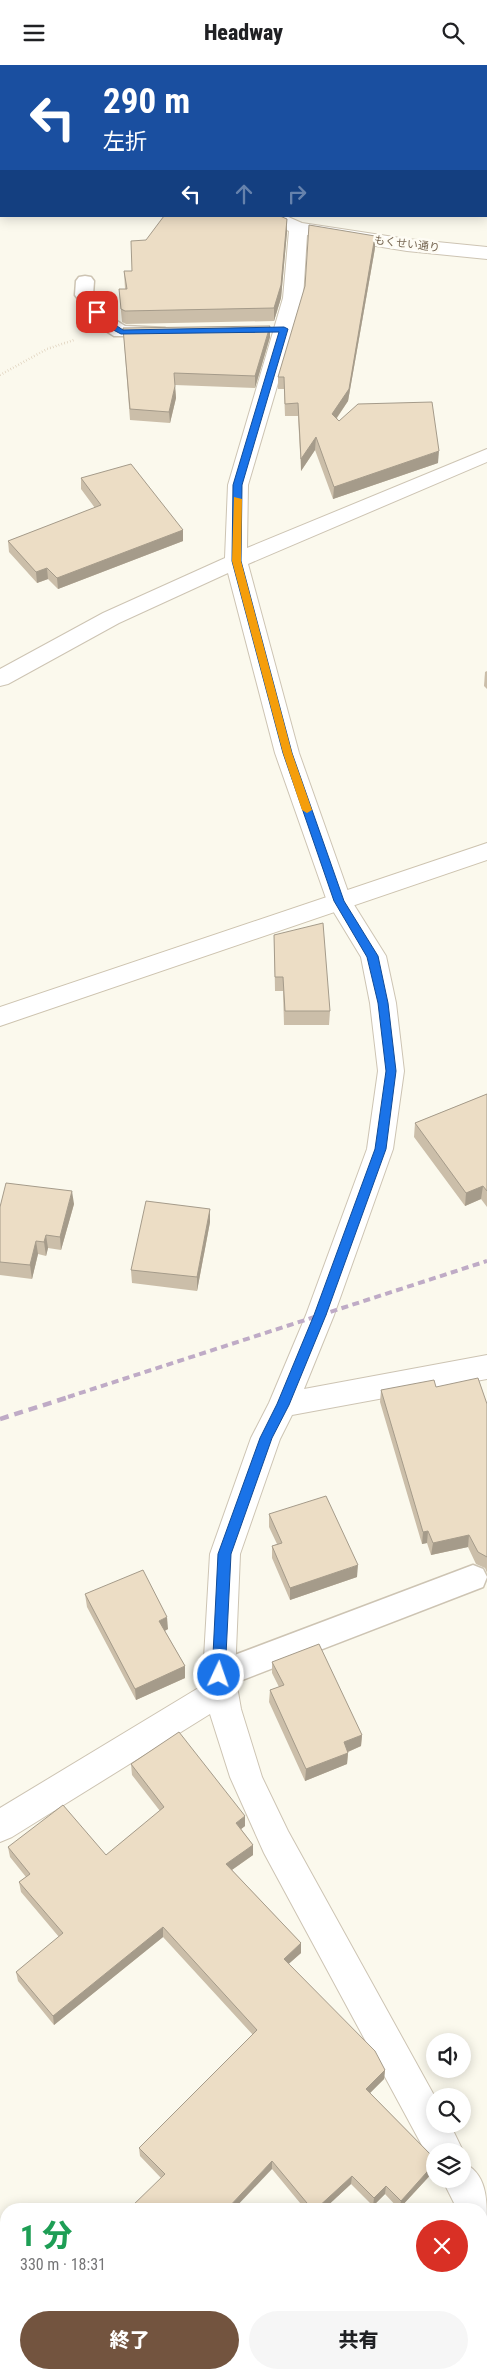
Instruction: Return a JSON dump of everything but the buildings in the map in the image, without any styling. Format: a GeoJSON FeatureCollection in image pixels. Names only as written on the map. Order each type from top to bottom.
{"type":"FeatureCollection","features":[{"type":"Feature","properties":{"kind":"street","name":"もくせい通り"},"geometry":{"type":"LineString","coordinates":[[281,220],[407,245],[487,253]]}},
{"type":"Feature","properties":{"kind":"street"},"geometry":{"type":"LineString","coordinates":[[281,220],[293,298],[275,329],[238,485],[236,561],[287,753],[339,901],[372,956],[383,1003],[391,1071],[380,1149],[320,1315],[283,1405],[266,1438],[225,1554],[220,1683],[237,1755],[282,1853],[441,2143]]}},
{"type":"Feature","properties":{"kind":"street"},"geometry":{"type":"LineString","coordinates":[[0,679],[111,618],[236,561],[487,455]]}},
{"type":"Feature","properties":{"kind":"street"},"geometry":{"type":"LineString","coordinates":[[0,1017],[487,851]]}},
{"type":"Feature","properties":{"kind":"street"},"geometry":{"type":"LineString","coordinates":[[283,1405],[487,1367]]}},
{"type":"Feature","properties":{"kind":"street"},"geometry":{"type":"LineString","coordinates":[[0,1826],[220,1683]]}},
{"type":"Feature","properties":{"kind":"street"},"geometry":{"type":"LineString","coordinates":[[465,2188],[473,2203]]}},
{"type":"Feature","properties":{"kind":"lane"},"geometry":{"type":"LineString","coordinates":[[85,281],[84,295],[105,322],[121,332],[178,332]]}},
{"type":"Feature","properties":{"kind":"lane"},"geometry":{"type":"LineString","coordinates":[[220,1683],[473,1578]]}},
{"type":"Feature","properties":{"kind":"path"},"geometry":{"type":"LineString","coordinates":[[0,375],[48,349],[82,337],[121,332]]}},
{"type":"Feature","properties":{"kind":"railway"},"geometry":{"type":"LineString","coordinates":[[68,1397],[487,1261]]}},
{"type":"Feature","properties":{"kind":"railway"},"geometry":{"type":"LineString","coordinates":[[0,1419],[72,1396]]}},
{"type":"Feature","properties":{"kind":"slow traffic"},"geometry":{"type":"LineString","coordinates":[[237,499],[236,561],[287,753],[307,810]]}},
{"type":"Feature","properties":{"kind":"route"},"geometry":{"type":"LineString","coordinates":[[97,312],[105,322],[121,332],[212,332],[284,329],[238,485],[236,561],[287,753],[339,901],[372,956],[383,1003],[391,1071],[380,1149],[320,1315],[283,1405],[266,1438],[225,1554],[219,1675]]}}]}
